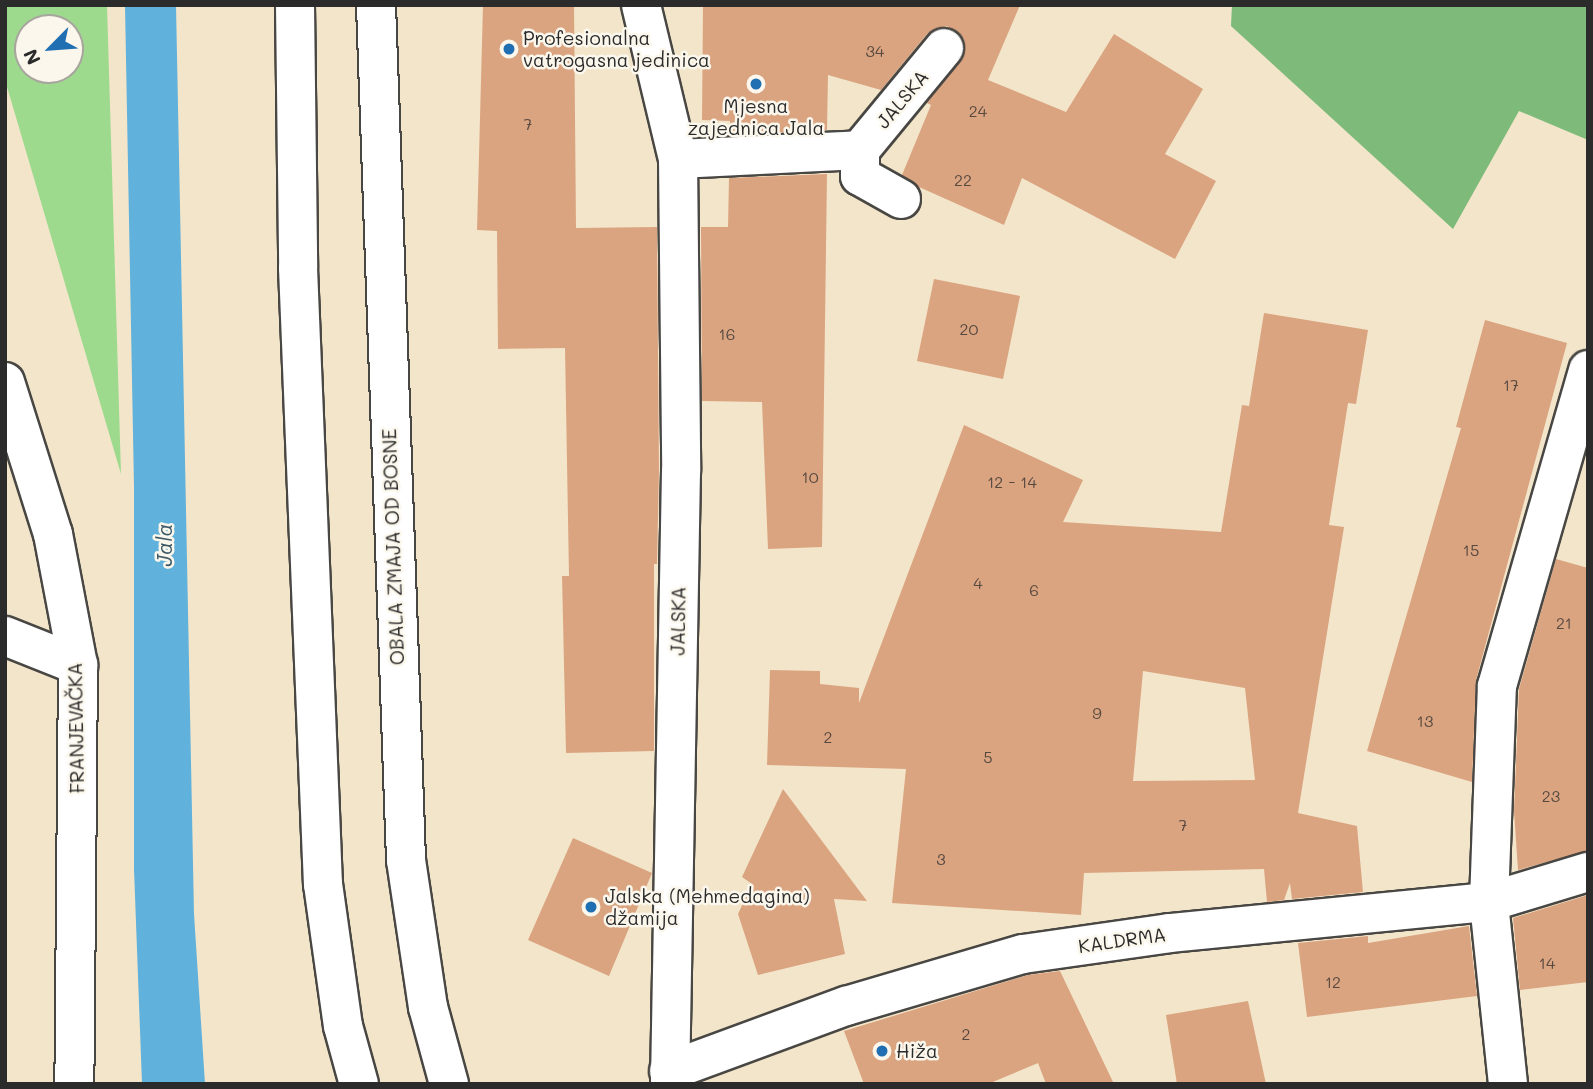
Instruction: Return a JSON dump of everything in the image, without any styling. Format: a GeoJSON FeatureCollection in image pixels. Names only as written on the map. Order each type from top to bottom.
{"type":"FeatureCollection","features":[{"type":"Feature","properties":{"kind":"street"},"geometry":{"type":"LineString","coordinates":[[295,5],[298,268],[323,884],[343,1026],[359,1084]]}},
{"type":"Feature","properties":{"kind":"street","name":"OBALA ZMAJA OD BOSNE"},"geometry":{"type":"LineString","coordinates":[[376,5],[406,860],[428,1007],[449,1084]]}},
{"type":"Feature","properties":{"kind":"street","name":"JALSKA"},"geometry":{"type":"LineString","coordinates":[[642,5],[677,159],[681,471],[670,1077]]}},
{"type":"Feature","properties":{"kind":"street","name":"JALSKA"},"geometry":{"type":"LineString","coordinates":[[860,150],[944,48]]}},
{"type":"Feature","properties":{"kind":"street"},"geometry":{"type":"LineString","coordinates":[[677,159],[860,150],[860,176],[901,199]]}},
{"type":"Feature","properties":{"kind":"street"},"geometry":{"type":"LineString","coordinates":[[1508,1084],[1489,902],[1497,687],[1588,370]]}},
{"type":"Feature","properties":{"kind":"street","name":"FRANJEVAČKA"},"geometry":{"type":"LineString","coordinates":[[5,382],[54,534],[78,665],[74,1084]]}},
{"type":"Feature","properties":{"kind":"street"},"geometry":{"type":"LineString","coordinates":[[5,636],[78,665]]}},
{"type":"Feature","properties":{"kind":"street","name":"KALDRMA"},"geometry":{"type":"LineString","coordinates":[[670,1077],[846,1006],[1023,954],[1170,933],[1489,902],[1588,872]]}},
{"type":"Feature","properties":{"kind":"green space"},"geometry":{"type":"Polygon","coordinates":[[[5,5],[107,5],[121,474],[5,80],[5,5]]]}},
{"type":"Feature","properties":{"kind":"green space"},"geometry":{"type":"Polygon","coordinates":[[[1232,5],[1588,5],[1588,140],[1519,111],[1453,229],[1231,26],[1232,5]]]}},
{"type":"Feature","properties":{"kind":"water","name":"Jala"},"geometry":{"type":"Polygon","coordinates":[[[125,5],[176,5],[194,914],[205,1084],[142,1084],[134,869],[134,487],[125,5]]]}},
{"type":"Feature","properties":{"kind":"building"},"geometry":{"type":"Polygon","coordinates":[[[483,5],[574,5],[576,228],[657,227],[659,471],[657,564],[654,564],[654,751],[566,753],[562,576],[569,576],[565,348],[498,349],[497,231],[477,230],[483,5]]]}},
{"type":"Feature","properties":{"kind":"building"},"geometry":{"type":"Polygon","coordinates":[[[703,5],[1020,5],[988,80],[1066,112],[1114,34],[1203,89],[1165,154],[1216,181],[1175,259],[1022,178],[1004,225],[919,187],[902,175],[931,105],[927,103],[965,52],[964,40],[947,26],[927,34],[881,90],[828,75],[827,130],[730,135],[730,121],[702,120],[703,5]]]}},
{"type":"Feature","properties":{"kind":"building"},"geometry":{"type":"Polygon","coordinates":[[[827,174],[822,547],[768,549],[762,402],[702,401],[701,227],[728,227],[729,178],[827,174]]]}},
{"type":"Feature","properties":{"kind":"building"},"geometry":{"type":"Polygon","coordinates":[[[934,279],[1020,296],[1003,379],[917,361],[934,279]]]}},
{"type":"Feature","properties":{"kind":"building"},"geometry":{"type":"Polygon","coordinates":[[[1264,313],[1368,330],[1356,404],[1348,403],[1329,525],[1344,527],[1298,813],[1357,826],[1363,892],[1292,899],[1290,883],[1284,900],[1267,902],[1264,869],[1084,873],[1081,915],[892,903],[906,769],[767,765],[770,670],[820,671],[820,684],[859,688],[859,703],[964,425],[1083,480],[1063,522],[1221,532],[1242,405],[1249,406],[1264,313]],[[1143,671],[1133,781],[1255,780],[1245,688],[1143,671]]]}},
{"type":"Feature","properties":{"kind":"building"},"geometry":{"type":"Polygon","coordinates":[[[1485,320],[1567,343],[1476,680],[1472,782],[1367,751],[1461,428],[1456,427],[1485,320]]]}},
{"type":"Feature","properties":{"kind":"building"},"geometry":{"type":"Polygon","coordinates":[[[1556,559],[1588,568],[1588,851],[1518,870],[1514,811],[1519,689],[1556,559]]]}},
{"type":"Feature","properties":{"kind":"building"},"geometry":{"type":"Polygon","coordinates":[[[783,789],[867,901],[834,899],[845,954],[758,975],[738,914],[752,884],[742,877],[783,789]]]}},
{"type":"Feature","properties":{"kind":"building","name":"Jalska (Mehmedagina) džamija"},"geometry":{"type":"Polygon","coordinates":[[[573,838],[652,873],[609,976],[528,940],[573,838]]]}},
{"type":"Feature","properties":{"kind":"building"},"geometry":{"type":"Polygon","coordinates":[[[1588,895],[1588,982],[1520,990],[1513,918],[1588,895]]]}},
{"type":"Feature","properties":{"kind":"building"},"geometry":{"type":"Polygon","coordinates":[[[1469,926],[1477,996],[1307,1017],[1298,943],[1368,936],[1368,943],[1469,926]]]}},
{"type":"Feature","properties":{"kind":"building"},"geometry":{"type":"Polygon","coordinates":[[[1060,971],[1114,1084],[1046,1084],[1038,1063],[988,1084],[864,1084],[844,1031],[1028,975],[1060,971]]]}},
{"type":"Feature","properties":{"kind":"building"},"geometry":{"type":"Polygon","coordinates":[[[1248,1001],[1266,1084],[1177,1084],[1166,1015],[1248,1001]]]}},
{"type":"Feature","properties":{"kind":"place","name":"Profesionalna vatrogasna jedinica"},"geometry":{"type":"Point","coordinates":[509,49]}},
{"type":"Feature","properties":{"kind":"place","name":"Mjesna zajednica Jala"},"geometry":{"type":"Point","coordinates":[756,84]}},
{"type":"Feature","properties":{"kind":"place","name":"Jalska (Mehmedagina) džamija"},"geometry":{"type":"Point","coordinates":[591,907]}},
{"type":"Feature","properties":{"kind":"place","name":"Hiža"},"geometry":{"type":"Point","coordinates":[882,1051]}}]}
